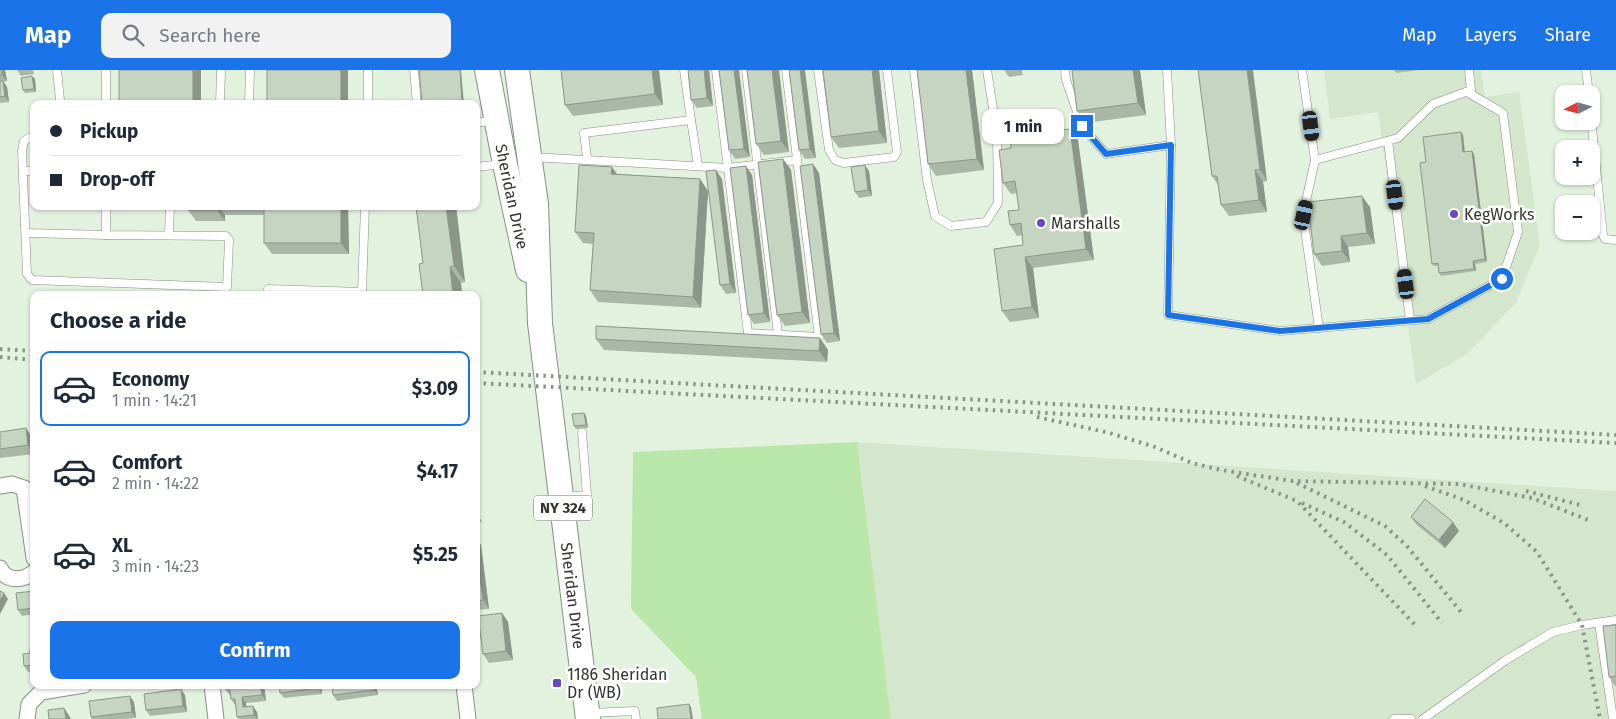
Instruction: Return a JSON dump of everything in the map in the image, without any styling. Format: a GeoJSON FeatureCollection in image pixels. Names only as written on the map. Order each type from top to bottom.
{"type":"FeatureCollection","features":[{"type":"Feature","properties":{"kind":"main road","name":"Sheridan Drive"},"geometry":{"type":"LineString","coordinates":[[487,70],[486,122],[505,164],[540,323]]}},
{"type":"Feature","properties":{"kind":"main road","name":"Sheridan Drive"},"geometry":{"type":"LineString","coordinates":[[517,70],[536,204],[540,323],[588,716]]}},
{"type":"Feature","properties":{"kind":"street"},"geometry":{"type":"LineString","coordinates":[[0,486],[12,484],[24,488],[30,530]]}},
{"type":"Feature","properties":{"kind":"street"},"geometry":{"type":"LineString","coordinates":[[0,568],[7,577],[30,575]]}},
{"type":"Feature","properties":{"kind":"street"},"geometry":{"type":"LineString","coordinates":[[27,719],[29,704],[41,692],[59,689]]}},
{"type":"Feature","properties":{"kind":"street"},"geometry":{"type":"LineString","coordinates":[[212,689],[216,719]]}},
{"type":"Feature","properties":{"kind":"street"},"geometry":{"type":"LineString","coordinates":[[464,689],[468,719]]}},
{"type":"Feature","properties":{"kind":"lane"},"geometry":{"type":"LineString","coordinates":[[57,70],[60,100]]}},
{"type":"Feature","properties":{"kind":"lane"},"geometry":{"type":"LineString","coordinates":[[106,70],[106,100]]}},
{"type":"Feature","properties":{"kind":"lane"},"geometry":{"type":"LineString","coordinates":[[220,100],[221,70]]}},
{"type":"Feature","properties":{"kind":"lane"},"geometry":{"type":"LineString","coordinates":[[249,100],[250,70]]}},
{"type":"Feature","properties":{"kind":"lane"},"geometry":{"type":"LineString","coordinates":[[368,70],[368,100]]}},
{"type":"Feature","properties":{"kind":"lane"},"geometry":{"type":"LineString","coordinates":[[414,70],[417,100]]}},
{"type":"Feature","properties":{"kind":"lane"},"geometry":{"type":"LineString","coordinates":[[684,70],[698,166]]}},
{"type":"Feature","properties":{"kind":"lane"},"geometry":{"type":"LineString","coordinates":[[716,70],[748,333],[819,337],[786,70]]}},
{"type":"Feature","properties":{"kind":"lane"},"geometry":{"type":"LineString","coordinates":[[746,70],[778,334]]}},
{"type":"Feature","properties":{"kind":"lane"},"geometry":{"type":"LineString","coordinates":[[818,70],[830,150],[835,160],[844,163],[894,157],[897,152],[887,70]]}},
{"type":"Feature","properties":{"kind":"lane"},"geometry":{"type":"LineString","coordinates":[[914,70],[928,180],[935,216],[951,226],[986,222],[998,203],[996,134],[987,70]]}},
{"type":"Feature","properties":{"kind":"lane"},"geometry":{"type":"LineString","coordinates":[[1065,70],[1066,80],[1082,126],[1106,154],[1171,145]]}},
{"type":"Feature","properties":{"kind":"lane"},"geometry":{"type":"LineString","coordinates":[[1167,70],[1171,145],[1168,315],[1280,331],[1428,319],[1502,279],[1518,232],[1503,113],[1467,92]]}},
{"type":"Feature","properties":{"kind":"lane"},"geometry":{"type":"LineString","coordinates":[[1302,70],[1315,160],[1304,215],[1319,328]]}},
{"type":"Feature","properties":{"kind":"lane"},"geometry":{"type":"LineString","coordinates":[[1315,160],[1398,138],[1433,104],[1471,90],[1469,70]]}},
{"type":"Feature","properties":{"kind":"lane"},"geometry":{"type":"LineString","coordinates":[[1586,70],[1588,85]]}},
{"type":"Feature","properties":{"kind":"lane"},"geometry":{"type":"LineString","coordinates":[[587,158],[584,133],[691,120]]}},
{"type":"Feature","properties":{"kind":"lane"},"geometry":{"type":"LineString","coordinates":[[1592,130],[1603,235],[1605,239],[1616,240]]}},
{"type":"Feature","properties":{"kind":"lane"},"geometry":{"type":"LineString","coordinates":[[26,233],[226,236],[228,240],[227,288],[32,280],[27,274],[23,171],[24,141],[30,137]]}},
{"type":"Feature","properties":{"kind":"lane"},"geometry":{"type":"LineString","coordinates":[[1388,141],[1410,320]]}},
{"type":"Feature","properties":{"kind":"lane"},"geometry":{"type":"LineString","coordinates":[[529,157],[587,158],[728,168],[797,160]]}},
{"type":"Feature","properties":{"kind":"lane"},"geometry":{"type":"LineString","coordinates":[[480,167],[505,164]]}},
{"type":"Feature","properties":{"kind":"lane"},"geometry":{"type":"LineString","coordinates":[[23,171],[30,171]]}},
{"type":"Feature","properties":{"kind":"lane"},"geometry":{"type":"LineString","coordinates":[[24,200],[30,200]]}},
{"type":"Feature","properties":{"kind":"lane"},"geometry":{"type":"LineString","coordinates":[[106,210],[106,235]]}},
{"type":"Feature","properties":{"kind":"lane"},"geometry":{"type":"LineString","coordinates":[[169,234],[170,210]]}},
{"type":"Feature","properties":{"kind":"lane"},"geometry":{"type":"LineString","coordinates":[[362,291],[364,210]]}},
{"type":"Feature","properties":{"kind":"lane"},"geometry":{"type":"LineString","coordinates":[[268,289],[331,291]]}},
{"type":"Feature","properties":{"kind":"lane"},"geometry":{"type":"LineString","coordinates":[[562,498],[587,495],[582,432]]}},
{"type":"Feature","properties":{"kind":"lane"},"geometry":{"type":"LineString","coordinates":[[1423,719],[1506,660],[1553,632],[1616,620]]}},
{"type":"Feature","properties":{"kind":"lane"},"geometry":{"type":"LineString","coordinates":[[1600,622],[1613,719]]}},
{"type":"Feature","properties":{"kind":"lane"},"geometry":{"type":"LineString","coordinates":[[588,716],[635,711],[636,719]]}},
{"type":"Feature","properties":{"kind":"lane"},"geometry":{"type":"LineString","coordinates":[[1394,719],[1411,719]]}},
{"type":"Feature","properties":{"kind":"shaded area"},"geometry":{"type":"Polygon","coordinates":[[[1324,70],[1481,70],[1485,97],[1519,92],[1540,245],[1516,303],[1467,354],[1416,384],[1378,112],[1330,119],[1324,70]]]}},
{"type":"Feature","properties":{"kind":"shaded area"},"geometry":{"type":"Polygon","coordinates":[[[857,442],[1616,491],[1616,719],[891,719],[857,442]]]}},
{"type":"Feature","properties":{"kind":"green space"},"geometry":{"type":"Polygon","coordinates":[[[857,442],[891,719],[702,719],[696,677],[631,609],[633,452],[857,442]]]}},
{"type":"Feature","properties":{"kind":"building"},"geometry":{"type":"Polygon","coordinates":[[[119,70],[193,70],[193,100],[119,100],[119,70]]]}},
{"type":"Feature","properties":{"kind":"building"},"geometry":{"type":"Polygon","coordinates":[[[267,70],[341,70],[341,100],[267,100],[267,70]]]}},
{"type":"Feature","properties":{"kind":"building"},"geometry":{"type":"Polygon","coordinates":[[[419,70],[460,70],[462,100],[422,100],[419,70]]]}},
{"type":"Feature","properties":{"kind":"building"},"geometry":{"type":"Polygon","coordinates":[[[561,70],[652,70],[655,94],[565,105],[561,70]]]}},
{"type":"Feature","properties":{"kind":"building"},"geometry":{"type":"Polygon","coordinates":[[[688,70],[704,70],[707,98],[691,100],[688,70]]]}},
{"type":"Feature","properties":{"kind":"building"},"geometry":{"type":"Polygon","coordinates":[[[719,70],[734,70],[744,149],[729,150],[719,70]]]}},
{"type":"Feature","properties":{"kind":"building"},"geometry":{"type":"Polygon","coordinates":[[[747,70],[772,70],[781,141],[756,144],[747,70]]]}},
{"type":"Feature","properties":{"kind":"building"},"geometry":{"type":"Polygon","coordinates":[[[789,70],[800,70],[810,149],[799,150],[789,70]]]}},
{"type":"Feature","properties":{"kind":"building"},"geometry":{"type":"Polygon","coordinates":[[[823,70],[872,70],[879,131],[831,137],[823,70]]]}},
{"type":"Feature","properties":{"kind":"building"},"geometry":{"type":"Polygon","coordinates":[[[917,70],[966,70],[977,159],[928,164],[917,70]]]}},
{"type":"Feature","properties":{"kind":"building"},"geometry":{"type":"Polygon","coordinates":[[[1072,70],[1133,70],[1138,103],[1077,111],[1072,70]]]}},
{"type":"Feature","properties":{"kind":"building"},"geometry":{"type":"Polygon","coordinates":[[[1198,70],[1247,70],[1260,170],[1255,170],[1259,200],[1221,205],[1217,176],[1212,176],[1198,70]]]}},
{"type":"Feature","properties":{"kind":"building"},"geometry":{"type":"Polygon","coordinates":[[[32,76],[34,89],[23,90],[21,78],[32,76]]]}},
{"type":"Feature","properties":{"kind":"building"},"geometry":{"type":"Polygon","coordinates":[[[0,81],[3,81],[5,96],[0,97],[0,81]]]}},
{"type":"Feature","properties":{"kind":"building"},"geometry":{"type":"Polygon","coordinates":[[[1070,129],[1086,249],[1025,257],[1032,307],[1002,311],[994,249],[1023,245],[1021,223],[1010,225],[1008,211],[1019,210],[1015,181],[1003,183],[999,150],[1011,148],[1010,136],[1070,129]]]}},
{"type":"Feature","properties":{"kind":"building","name":"KegWorks"},"geometry":{"type":"Polygon","coordinates":[[[1461,132],[1463,152],[1472,151],[1485,259],[1473,261],[1474,269],[1439,273],[1438,263],[1432,264],[1420,163],[1426,162],[1423,137],[1461,132]]]}},
{"type":"Feature","properties":{"kind":"building"},"geometry":{"type":"Polygon","coordinates":[[[783,159],[802,312],[777,315],[758,162],[783,159]]]}},
{"type":"Feature","properties":{"kind":"building"},"geometry":{"type":"Polygon","coordinates":[[[813,164],[834,333],[821,334],[800,166],[813,164]]]}},
{"type":"Feature","properties":{"kind":"building"},"geometry":{"type":"Polygon","coordinates":[[[579,165],[612,167],[611,174],[700,179],[693,297],[590,290],[594,233],[575,232],[579,165]]]}},
{"type":"Feature","properties":{"kind":"building"},"geometry":{"type":"Polygon","coordinates":[[[865,165],[868,190],[855,192],[851,167],[865,165]]]}},
{"type":"Feature","properties":{"kind":"building"},"geometry":{"type":"Polygon","coordinates":[[[746,166],[764,313],[748,315],[730,168],[746,166]]]}},
{"type":"Feature","properties":{"kind":"building"},"geometry":{"type":"Polygon","coordinates":[[[716,170],[730,284],[720,285],[706,171],[716,170]]]}},
{"type":"Feature","properties":{"kind":"building"},"geometry":{"type":"Polygon","coordinates":[[[1362,196],[1367,233],[1341,236],[1342,251],[1314,254],[1308,202],[1362,196]]]}},
{"type":"Feature","properties":{"kind":"building"},"geometry":{"type":"Polygon","coordinates":[[[264,210],[341,210],[341,243],[264,243],[264,210]]]}},
{"type":"Feature","properties":{"kind":"building"},"geometry":{"type":"Polygon","coordinates":[[[416,210],[447,210],[454,266],[450,267],[453,291],[422,291],[419,264],[423,263],[416,210]]]}},
{"type":"Feature","properties":{"kind":"building"},"geometry":{"type":"Polygon","coordinates":[[[596,326],[820,338],[819,351],[596,339],[596,326]]]}},
{"type":"Feature","properties":{"kind":"building"},"geometry":{"type":"Polygon","coordinates":[[[584,413],[586,425],[574,426],[572,414],[584,413]]]}},
{"type":"Feature","properties":{"kind":"building"},"geometry":{"type":"Polygon","coordinates":[[[26,428],[28,445],[0,449],[0,432],[26,428]]]}},
{"type":"Feature","properties":{"kind":"building"},"geometry":{"type":"Polygon","coordinates":[[[1425,499],[1453,522],[1439,540],[1411,517],[1425,499]]]}},
{"type":"Feature","properties":{"kind":"building"},"geometry":{"type":"Polygon","coordinates":[[[480,578],[483,600],[480,600],[480,578]]]}},
{"type":"Feature","properties":{"kind":"building"},"geometry":{"type":"Polygon","coordinates":[[[0,591],[4,593],[0,601],[0,591]]]}},
{"type":"Feature","properties":{"kind":"building"},"geometry":{"type":"Polygon","coordinates":[[[30,591],[30,608],[18,610],[16,593],[30,591]]]}},
{"type":"Feature","properties":{"kind":"building"},"geometry":{"type":"Polygon","coordinates":[[[502,613],[506,651],[483,654],[480,616],[502,613]]]}},
{"type":"Feature","properties":{"kind":"building"},"geometry":{"type":"Polygon","coordinates":[[[1616,625],[1616,676],[1609,677],[1603,626],[1616,625]]]}},
{"type":"Feature","properties":{"kind":"building"},"geometry":{"type":"Polygon","coordinates":[[[30,653],[30,665],[24,666],[23,654],[30,653]]]}},
{"type":"Feature","properties":{"kind":"building"},"geometry":{"type":"Polygon","coordinates":[[[181,689],[183,706],[146,710],[144,694],[181,689]]]}},
{"type":"Feature","properties":{"kind":"building"},"geometry":{"type":"Polygon","coordinates":[[[261,689],[262,695],[242,697],[243,707],[253,706],[254,715],[237,717],[235,699],[231,699],[230,690],[226,690],[261,689]]]}},
{"type":"Feature","properties":{"kind":"building"},"geometry":{"type":"Polygon","coordinates":[[[280,689],[310,689],[280,693],[280,689]]]}},
{"type":"Feature","properties":{"kind":"building"},"geometry":{"type":"Polygon","coordinates":[[[332,689],[374,690],[333,695],[332,689]]]}},
{"type":"Feature","properties":{"kind":"building"},"geometry":{"type":"Polygon","coordinates":[[[130,696],[132,712],[91,717],[89,701],[130,696]]]}},
{"type":"Feature","properties":{"kind":"building"},"geometry":{"type":"Polygon","coordinates":[[[689,704],[691,719],[658,719],[657,708],[689,704]]]}},
{"type":"Feature","properties":{"kind":"building"},"geometry":{"type":"Polygon","coordinates":[[[64,708],[66,719],[49,719],[48,710],[64,708]]]}},
{"type":"Feature","properties":{"kind":"railway"},"geometry":{"type":"LineString","coordinates":[[0,349],[30,351]]}},
{"type":"Feature","properties":{"kind":"railway"},"geometry":{"type":"LineString","coordinates":[[0,357],[30,360]]}},
{"type":"Feature","properties":{"kind":"railway"},"geometry":{"type":"LineString","coordinates":[[480,372],[1616,435]]}},
{"type":"Feature","properties":{"kind":"railway"},"geometry":{"type":"LineString","coordinates":[[480,383],[1616,443]]}},
{"type":"Feature","properties":{"kind":"railway"},"geometry":{"type":"LineString","coordinates":[[1037,417],[1110,433],[1155,447],[1192,463],[1221,470],[1292,481],[1459,484],[1532,498],[1591,521]]}},
{"type":"Feature","properties":{"kind":"railway"},"geometry":{"type":"LineString","coordinates":[[1237,476],[1297,501],[1417,627]]}},
{"type":"Feature","properties":{"kind":"railway"},"geometry":{"type":"LineString","coordinates":[[1297,483],[1385,526],[1406,545],[1461,612]]}},
{"type":"Feature","properties":{"kind":"railway"},"geometry":{"type":"LineString","coordinates":[[1425,486],[1464,500],[1504,523],[1537,552],[1582,625],[1600,719]]}},
{"type":"Feature","properties":{"kind":"railway"},"geometry":{"type":"LineString","coordinates":[[1526,491],[1580,505]]}},
{"type":"Feature","properties":{"kind":"railway"},"geometry":{"type":"LineString","coordinates":[[1302,503],[1344,522],[1387,555],[1442,623]]}},
{"type":"Feature","properties":{"kind":"place","name":"KegWorks"},"geometry":{"type":"Point","coordinates":[1454,214]}},
{"type":"Feature","properties":{"kind":"place","name":"Marshalls"},"geometry":{"type":"Point","coordinates":[1041,223]}},
{"type":"Feature","properties":{"kind":"place","name":"1186 Sheridan Dr (WB)"},"geometry":{"type":"Point","coordinates":[557,683]}},
{"type":"Feature","properties":{"kind":"route"},"geometry":{"type":"LineString","coordinates":[[1082,126],[1106,154],[1171,145],[1168,315],[1280,331],[1428,319],[1502,279]]}}]}
